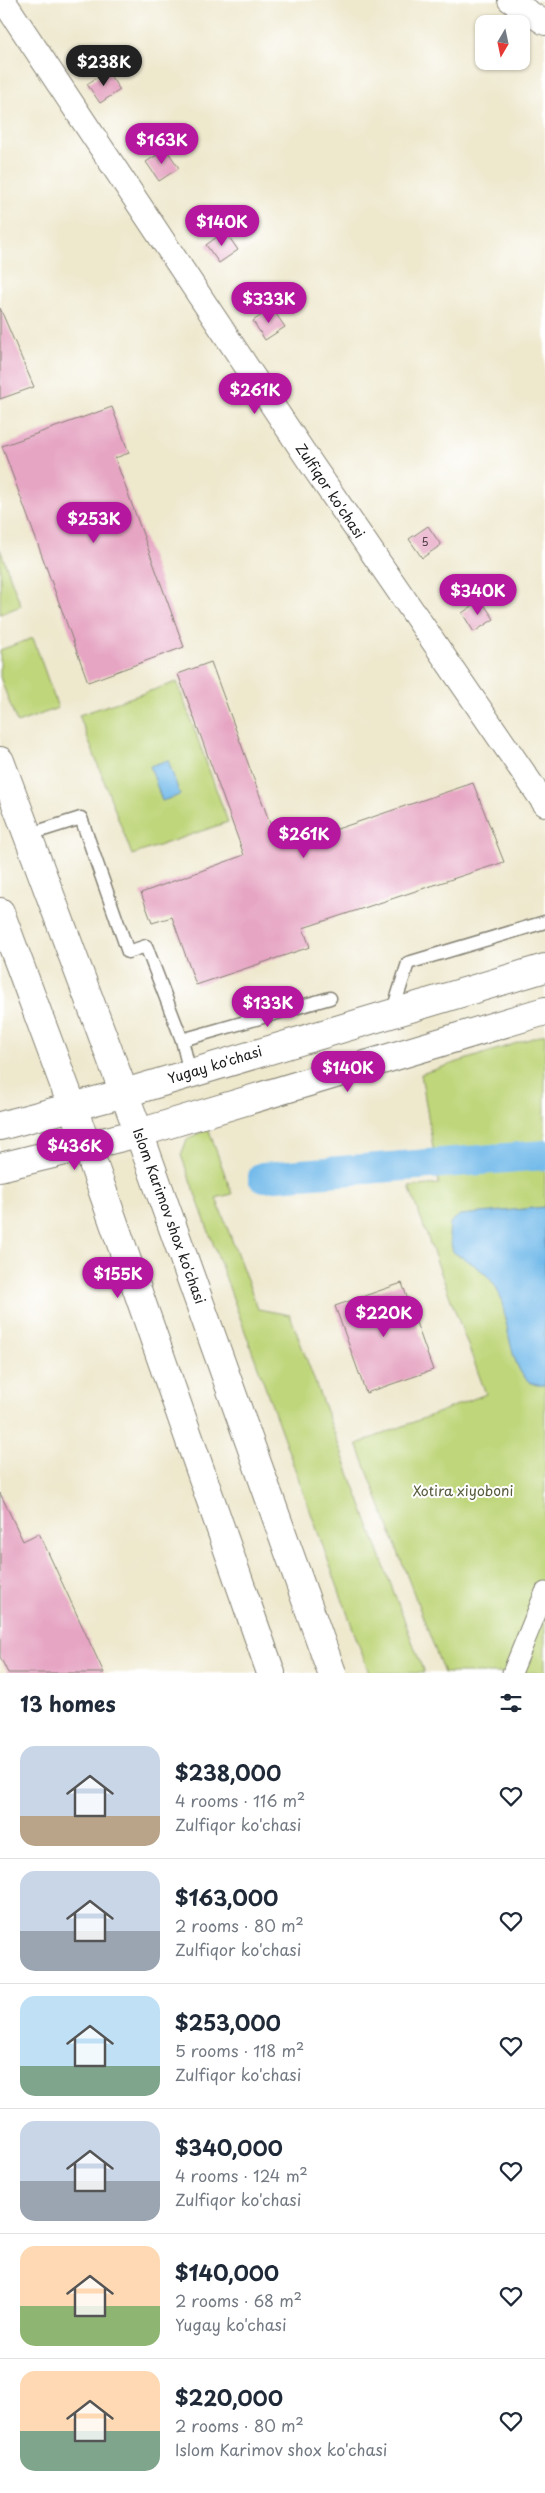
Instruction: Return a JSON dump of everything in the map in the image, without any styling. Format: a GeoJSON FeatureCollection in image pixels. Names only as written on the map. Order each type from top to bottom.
{"type":"FeatureCollection","features":[{"type":"Feature","properties":{"kind":"main road","name":"Islom Karimov shox ko'chasi"},"geometry":{"type":"LineString","coordinates":[[0,761],[140,1133],[332,1673]]}},
{"type":"Feature","properties":{"kind":"main road"},"geometry":{"type":"LineString","coordinates":[[0,912],[87,1146],[271,1673]]}},
{"type":"Feature","properties":{"kind":"main road","name":"Yugay ko'chasi"},"geometry":{"type":"LineString","coordinates":[[0,1126],[125,1094],[545,968]]}},
{"type":"Feature","properties":{"kind":"main road"},"geometry":{"type":"LineString","coordinates":[[0,1167],[140,1133],[545,1011]]}},
{"type":"Feature","properties":{"kind":"street","name":"Zulfiqor ko'chasi"},"geometry":{"type":"LineString","coordinates":[[2,0],[310,462],[545,804]]}},
{"type":"Feature","properties":{"kind":"street"},"geometry":{"type":"LineString","coordinates":[[510,0],[545,23]]}},
{"type":"Feature","properties":{"kind":"street"},"geometry":{"type":"LineString","coordinates":[[512,1673],[545,1592]]}},
{"type":"Feature","properties":{"kind":"lane"},"geometry":{"type":"LineString","coordinates":[[27,834],[81,818],[128,952],[146,946],[182,1040],[190,1073]]}},
{"type":"Feature","properties":{"kind":"lane"},"geometry":{"type":"LineString","coordinates":[[392,1013],[408,963],[545,922]]}},
{"type":"Feature","properties":{"kind":"lane"},"geometry":{"type":"LineString","coordinates":[[182,1040],[330,998]]}},
{"type":"Feature","properties":{"kind":"green space"},"geometry":{"type":"Polygon","coordinates":[[[0,549],[21,606],[0,614],[0,549]]]}},
{"type":"Feature","properties":{"kind":"green space"},"geometry":{"type":"Polygon","coordinates":[[[33,638],[58,708],[17,723],[0,677],[0,650],[33,638]]]}},
{"type":"Feature","properties":{"kind":"green space"},"geometry":{"type":"Polygon","coordinates":[[[177,682],[228,822],[132,855],[79,715],[177,682]]]}},
{"type":"Feature","properties":{"kind":"green space","name":"Xotira xiyoboni"},"geometry":{"type":"Polygon","coordinates":[[[545,1034],[545,1673],[444,1673],[357,1444],[486,1394],[409,1187],[439,1184],[421,1074],[545,1034]]]}},
{"type":"Feature","properties":{"kind":"green space"},"geometry":{"type":"Polygon","coordinates":[[[208,1128],[232,1194],[216,1198],[258,1309],[290,1315],[424,1673],[369,1673],[181,1155],[187,1140],[208,1128]]]}},
{"type":"Feature","properties":{"kind":"water"},"geometry":{"type":"Polygon","coordinates":[[[168,760],[180,795],[162,801],[150,766],[168,760]]]}},
{"type":"Feature","properties":{"kind":"water"},"geometry":{"type":"Polygon","coordinates":[[[545,1207],[545,1385],[533,1384],[523,1376],[512,1348],[497,1289],[483,1272],[453,1252],[449,1235],[450,1223],[460,1215],[545,1207]]]}},
{"type":"Feature","properties":{"kind":"building"},"geometry":{"type":"Polygon","coordinates":[[[107,71],[120,90],[100,103],[87,84],[107,71]]]}},
{"type":"Feature","properties":{"kind":"building"},"geometry":{"type":"Polygon","coordinates":[[[166,149],[179,168],[159,181],[146,162],[166,149]]]}},
{"type":"Feature","properties":{"kind":"building"},"geometry":{"type":"Polygon","coordinates":[[[225,231],[238,250],[219,263],[206,245],[225,231]]]}},
{"type":"Feature","properties":{"kind":"building"},"geometry":{"type":"Polygon","coordinates":[[[0,308],[34,387],[0,399],[0,308]]]}},
{"type":"Feature","properties":{"kind":"building"},"geometry":{"type":"Polygon","coordinates":[[[272,308],[285,327],[265,340],[253,321],[272,308]]]}},
{"type":"Feature","properties":{"kind":"building"},"geometry":{"type":"Polygon","coordinates":[[[112,407],[129,453],[115,458],[184,647],[88,682],[2,446],[112,407]]]}},
{"type":"Feature","properties":{"kind":"building"},"geometry":{"type":"Polygon","coordinates":[[[428,526],[441,545],[422,558],[409,539],[428,526]]]}},
{"type":"Feature","properties":{"kind":"building"},"geometry":{"type":"Polygon","coordinates":[[[481,600],[494,619],[474,632],[462,613],[481,600]]]}},
{"type":"Feature","properties":{"kind":"building"},"geometry":{"type":"Polygon","coordinates":[[[211,662],[275,837],[293,844],[473,783],[504,862],[303,928],[310,947],[196,985],[172,917],[152,923],[141,893],[244,855],[178,674],[211,662]]]}},
{"type":"Feature","properties":{"kind":"building"},"geometry":{"type":"Polygon","coordinates":[[[402,1283],[433,1370],[366,1393],[335,1306],[402,1283]]]}},
{"type":"Feature","properties":{"kind":"building"},"geometry":{"type":"Polygon","coordinates":[[[0,1493],[23,1541],[39,1533],[104,1673],[8,1673],[0,1657],[0,1493]]]}},
{"type":"Feature","properties":{"kind":"waterway"},"geometry":{"type":"LineString","coordinates":[[263,1177],[545,1155]]}}]}
